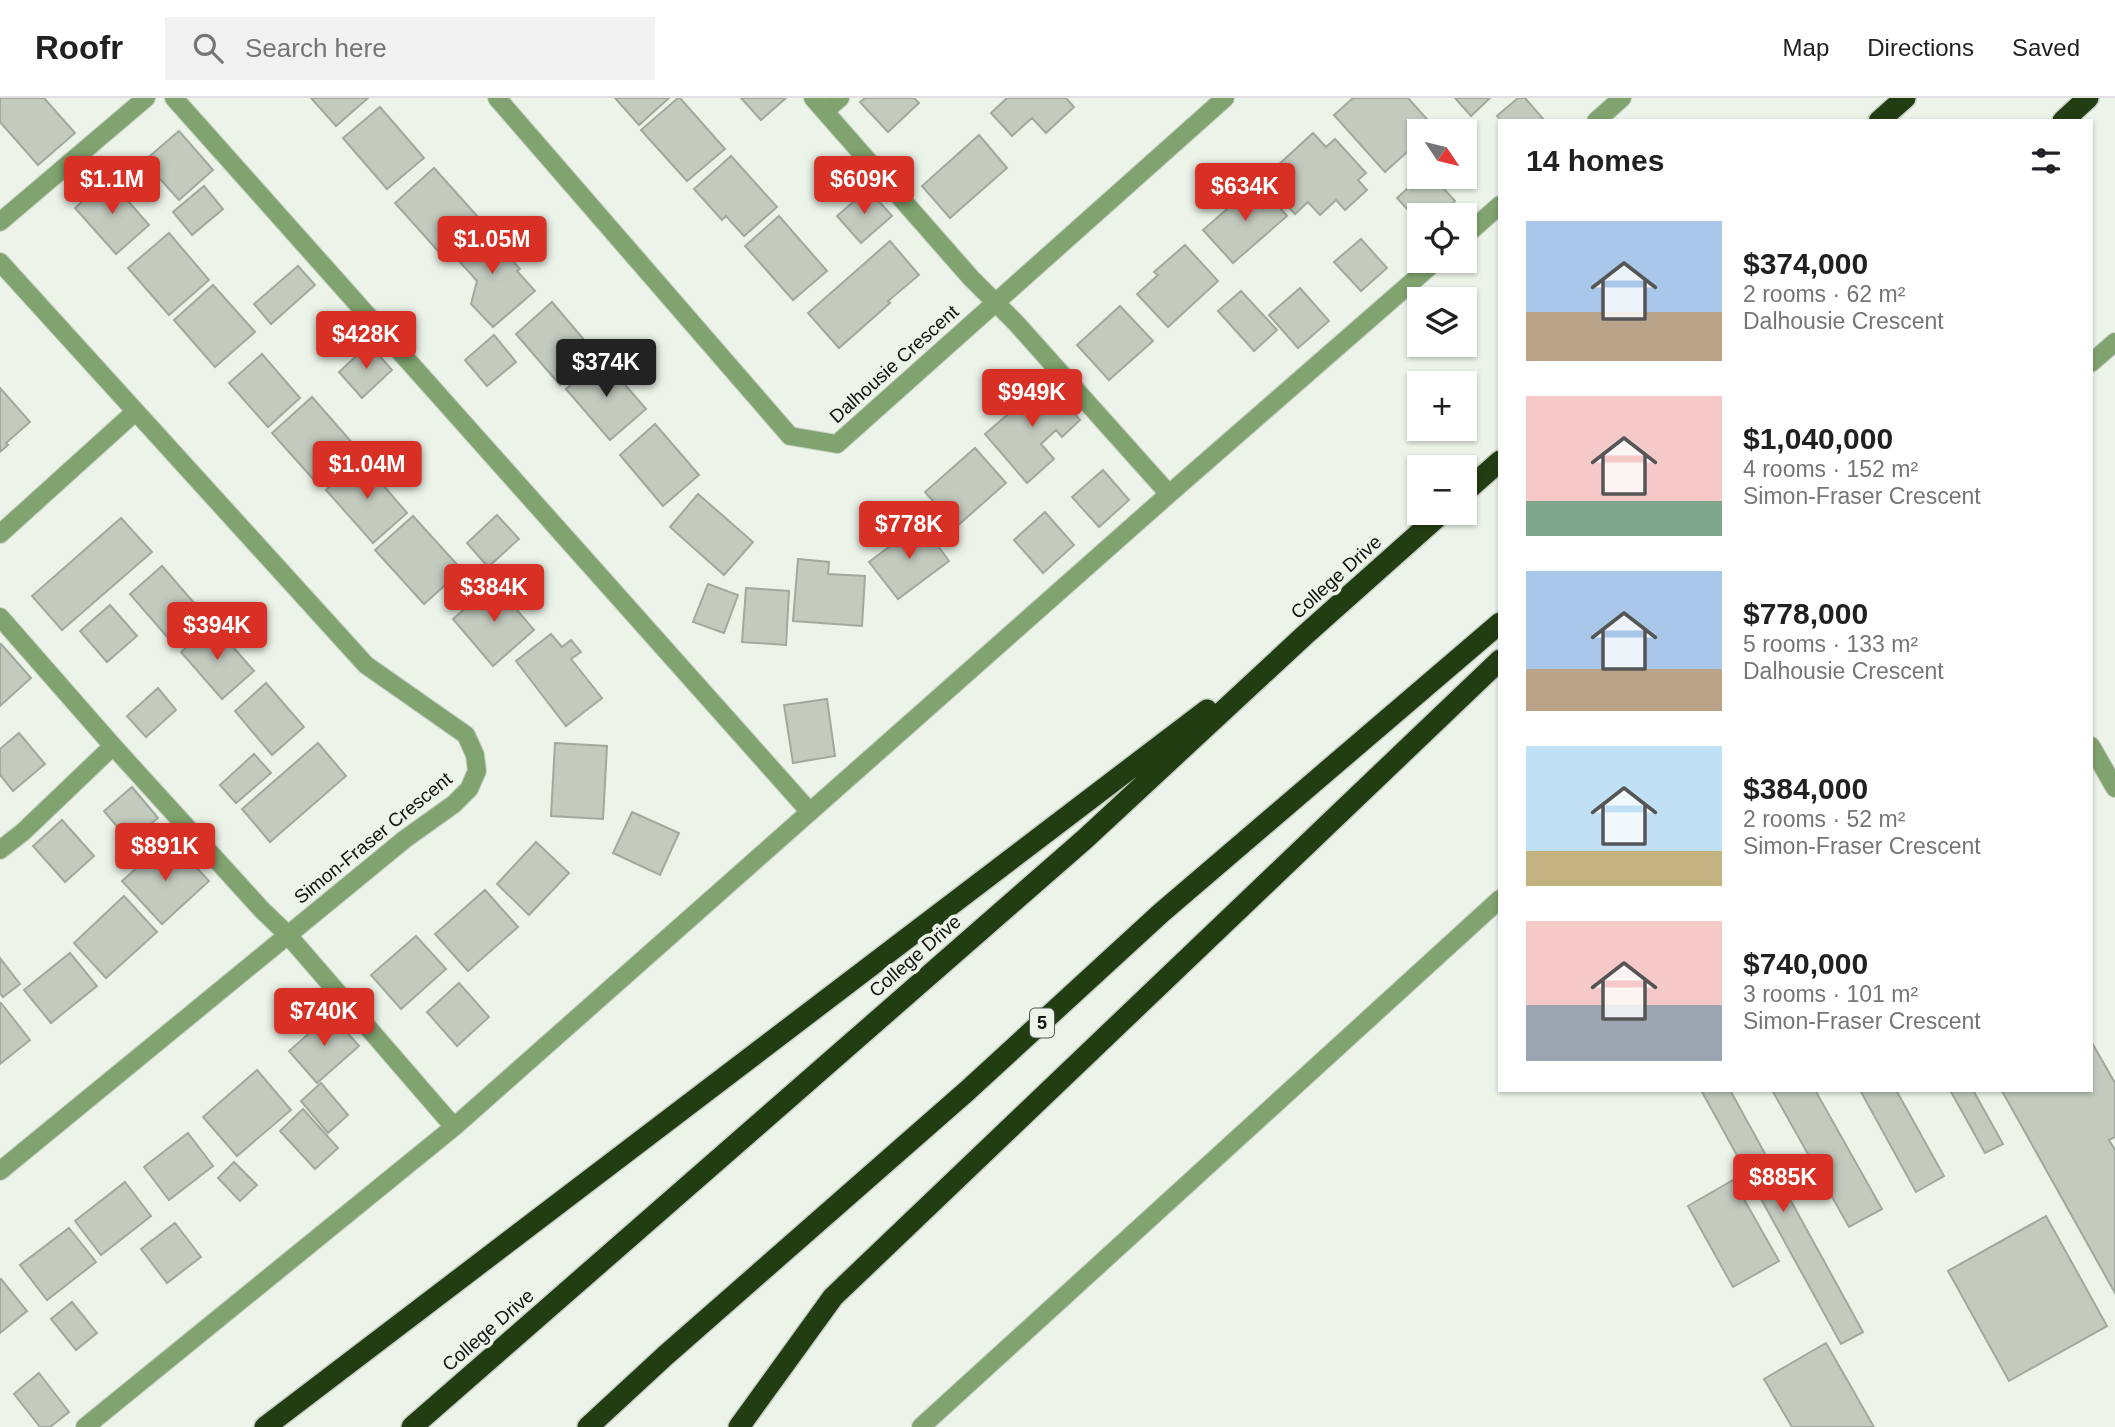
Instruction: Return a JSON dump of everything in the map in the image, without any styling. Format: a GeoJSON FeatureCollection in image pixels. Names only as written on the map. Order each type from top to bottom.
{"type":"FeatureCollection","features":[{"type":"Feature","properties":{"kind":"highway"},"geometry":{"type":"LineString","coordinates":[[1882,119],[1905,98]]}},
{"type":"Feature","properties":{"kind":"highway"},"geometry":{"type":"LineString","coordinates":[[2065,119],[2088,98]]}},
{"type":"Feature","properties":{"kind":"highway"},"geometry":{"type":"LineString","coordinates":[[1477,481],[1498,463]]}},
{"type":"Feature","properties":{"kind":"highway","name":"College Drive"},"geometry":{"type":"LineString","coordinates":[[412,1427],[1085,839],[1306,634],[1429,525]]}},
{"type":"Feature","properties":{"kind":"highway","name":"5"},"geometry":{"type":"LineString","coordinates":[[588,1427],[967,1091],[1161,913],[1498,625]]}},
{"type":"Feature","properties":{"kind":"highway"},"geometry":{"type":"LineString","coordinates":[[265,1427],[1306,634]]}},
{"type":"Feature","properties":{"kind":"highway"},"geometry":{"type":"LineString","coordinates":[[739,1427],[833,1297],[1498,662]]}},
{"type":"Feature","properties":{"kind":"street"},"geometry":{"type":"LineString","coordinates":[[0,222],[146,98]]}},
{"type":"Feature","properties":{"kind":"street"},"geometry":{"type":"LineString","coordinates":[[174,98],[810,811]]}},
{"type":"Feature","properties":{"kind":"street","name":"Dalhousie Crescent"},"geometry":{"type":"LineString","coordinates":[[497,98],[790,436],[837,444],[1224,98]]}},
{"type":"Feature","properties":{"kind":"street"},"geometry":{"type":"LineString","coordinates":[[840,98],[819,104],[971,278],[1169,494]]}},
{"type":"Feature","properties":{"kind":"street"},"geometry":{"type":"LineString","coordinates":[[1598,119],[1622,98]]}},
{"type":"Feature","properties":{"kind":"street"},"geometry":{"type":"LineString","coordinates":[[1477,225],[1498,207]]}},
{"type":"Feature","properties":{"kind":"street","name":"Simon-Fraser Crescent"},"geometry":{"type":"LineString","coordinates":[[0,262],[366,665],[466,735],[475,755],[477,771],[470,789],[454,804],[405,839],[287,934],[0,1171]]}},
{"type":"Feature","properties":{"kind":"street"},"geometry":{"type":"LineString","coordinates":[[85,1427],[454,1127],[1422,273]]}},
{"type":"Feature","properties":{"kind":"street"},"geometry":{"type":"LineString","coordinates":[[2093,361],[2115,342]]}},
{"type":"Feature","properties":{"kind":"street"},"geometry":{"type":"LineString","coordinates":[[0,534],[135,412]]}},
{"type":"Feature","properties":{"kind":"street"},"geometry":{"type":"LineString","coordinates":[[0,617],[113,746],[287,934],[454,1127]]}},
{"type":"Feature","properties":{"kind":"street"},"geometry":{"type":"LineString","coordinates":[[0,850],[23,832],[113,746]]}},
{"type":"Feature","properties":{"kind":"street"},"geometry":{"type":"LineString","coordinates":[[2093,750],[2115,788]]}},
{"type":"Feature","properties":{"kind":"street"},"geometry":{"type":"LineString","coordinates":[[921,1427],[1498,901]]}},
{"type":"Feature","properties":{"kind":"building"},"geometry":{"type":"Polygon","coordinates":[[[0,98],[44,98],[75,133],[38,165],[0,122],[0,98]]]}},
{"type":"Feature","properties":{"kind":"building"},"geometry":{"type":"Polygon","coordinates":[[[311,98],[368,98],[336,126],[311,98]]]}},
{"type":"Feature","properties":{"kind":"building"},"geometry":{"type":"Polygon","coordinates":[[[615,98],[669,98],[639,125],[615,98]]]}},
{"type":"Feature","properties":{"kind":"building"},"geometry":{"type":"Polygon","coordinates":[[[678,98],[725,149],[687,181],[641,130],[678,98]]]}},
{"type":"Feature","properties":{"kind":"building"},"geometry":{"type":"Polygon","coordinates":[[[741,98],[786,98],[761,120],[741,98]]]}},
{"type":"Feature","properties":{"kind":"building"},"geometry":{"type":"Polygon","coordinates":[[[865,98],[914,98],[919,103],[888,132],[860,102],[865,98]]]}},
{"type":"Feature","properties":{"kind":"building"},"geometry":{"type":"Polygon","coordinates":[[[1007,98],[1066,98],[1074,107],[1046,133],[1032,118],[1012,136],[991,113],[1007,98]]]}},
{"type":"Feature","properties":{"kind":"building"},"geometry":{"type":"Polygon","coordinates":[[[1353,98],[1408,98],[1427,119],[1407,119],[1407,152],[1385,172],[1334,115],[1353,98]]]}},
{"type":"Feature","properties":{"kind":"building"},"geometry":{"type":"Polygon","coordinates":[[[1455,98],[1490,98],[1471,116],[1455,98]]]}},
{"type":"Feature","properties":{"kind":"building"},"geometry":{"type":"Polygon","coordinates":[[[1518,98],[1525,98],[1543,119],[1499,119],[1497,116],[1518,98]]]}},
{"type":"Feature","properties":{"kind":"building"},"geometry":{"type":"Polygon","coordinates":[[[380,107],[424,158],[387,189],[343,138],[380,107]]]}},
{"type":"Feature","properties":{"kind":"building"},"geometry":{"type":"Polygon","coordinates":[[[179,131],[213,170],[179,200],[144,161],[179,131]]]}},
{"type":"Feature","properties":{"kind":"building"},"geometry":{"type":"Polygon","coordinates":[[[1313,133],[1326,147],[1335,139],[1366,173],[1358,180],[1367,190],[1345,210],[1336,200],[1320,215],[1308,202],[1295,214],[1263,179],[1313,133]]]}},
{"type":"Feature","properties":{"kind":"building"},"geometry":{"type":"Polygon","coordinates":[[[979,135],[1007,168],[950,218],[922,186],[979,135]]]}},
{"type":"Feature","properties":{"kind":"building"},"geometry":{"type":"Polygon","coordinates":[[[731,156],[777,207],[744,236],[726,216],[722,220],[694,189],[731,156]]]}},
{"type":"Feature","properties":{"kind":"building"},"geometry":{"type":"Polygon","coordinates":[[[434,168],[478,217],[439,252],[395,203],[434,168]]]}},
{"type":"Feature","properties":{"kind":"building"},"geometry":{"type":"Polygon","coordinates":[[[108,178],[149,225],[116,254],[75,208],[108,178]]]}},
{"type":"Feature","properties":{"kind":"building"},"geometry":{"type":"Polygon","coordinates":[[[1258,182],[1287,216],[1233,263],[1203,230],[1258,182]]]}},
{"type":"Feature","properties":{"kind":"building"},"geometry":{"type":"Polygon","coordinates":[[[204,186],[223,209],[192,235],[173,212],[204,186]]]}},
{"type":"Feature","properties":{"kind":"building"},"geometry":{"type":"Polygon","coordinates":[[[868,189],[892,216],[861,243],[837,216],[868,189]]]}},
{"type":"Feature","properties":{"kind":"building"},"geometry":{"type":"Polygon","coordinates":[[[1407,189],[1444,189],[1455,201],[1407,203],[1407,209],[1397,198],[1407,189]]]}},
{"type":"Feature","properties":{"kind":"building"},"geometry":{"type":"Polygon","coordinates":[[[779,216],[827,271],[793,300],[745,246],[779,216]]]}},
{"type":"Feature","properties":{"kind":"building"},"geometry":{"type":"Polygon","coordinates":[[[481,225],[520,269],[517,271],[535,291],[493,327],[471,304],[477,281],[451,252],[481,225]]]}},
{"type":"Feature","properties":{"kind":"building"},"geometry":{"type":"Polygon","coordinates":[[[169,233],[209,280],[169,315],[128,268],[169,233]]]}},
{"type":"Feature","properties":{"kind":"building"},"geometry":{"type":"Polygon","coordinates":[[[1361,239],[1387,268],[1361,291],[1334,262],[1361,239]]]}},
{"type":"Feature","properties":{"kind":"building"},"geometry":{"type":"Polygon","coordinates":[[[890,241],[919,275],[839,348],[808,313],[890,241]]]}},
{"type":"Feature","properties":{"kind":"building"},"geometry":{"type":"Polygon","coordinates":[[[1185,245],[1218,281],[1168,327],[1137,294],[1158,275],[1154,272],[1185,245]]]}},
{"type":"Feature","properties":{"kind":"building"},"geometry":{"type":"Polygon","coordinates":[[[298,266],[315,285],[271,324],[254,304],[298,266]]]}},
{"type":"Feature","properties":{"kind":"building"},"geometry":{"type":"Polygon","coordinates":[[[213,285],[255,332],[215,367],[174,320],[213,285]]]}},
{"type":"Feature","properties":{"kind":"building"},"geometry":{"type":"Polygon","coordinates":[[[1300,288],[1329,321],[1298,348],[1269,315],[1300,288]]]}},
{"type":"Feature","properties":{"kind":"building"},"geometry":{"type":"Polygon","coordinates":[[[1241,291],[1277,330],[1254,351],[1218,311],[1241,291]]]}},
{"type":"Feature","properties":{"kind":"building"},"geometry":{"type":"Polygon","coordinates":[[[552,302],[596,354],[560,385],[516,334],[552,302]]]}},
{"type":"Feature","properties":{"kind":"building"},"geometry":{"type":"Polygon","coordinates":[[[1120,306],[1153,341],[1109,380],[1077,345],[1120,306]]]}},
{"type":"Feature","properties":{"kind":"building"},"geometry":{"type":"Polygon","coordinates":[[[494,335],[516,362],[487,386],[465,360],[494,335]]]}},
{"type":"Feature","properties":{"kind":"building"},"geometry":{"type":"Polygon","coordinates":[[[369,344],[392,370],[362,398],[339,372],[369,344]]]}},
{"type":"Feature","properties":{"kind":"building"},"geometry":{"type":"Polygon","coordinates":[[[262,354],[300,398],[268,427],[229,383],[262,354]]]}},
{"type":"Feature","properties":{"kind":"building"},"geometry":{"type":"Polygon","coordinates":[[[602,358],[646,409],[610,440],[566,389],[602,358]]]}},
{"type":"Feature","properties":{"kind":"building"},"geometry":{"type":"Polygon","coordinates":[[[1041,375],[1080,420],[1062,437],[1056,430],[1041,444],[1054,459],[1027,483],[985,434],[1028,397],[1022,391],[1041,375]]]}},
{"type":"Feature","properties":{"kind":"building"},"geometry":{"type":"Polygon","coordinates":[[[0,388],[30,422],[6,443],[8,445],[0,452],[0,388]]]}},
{"type":"Feature","properties":{"kind":"building"},"geometry":{"type":"Polygon","coordinates":[[[312,397],[354,445],[314,480],[272,433],[312,397]]]}},
{"type":"Feature","properties":{"kind":"building"},"geometry":{"type":"Polygon","coordinates":[[[655,424],[699,475],[663,506],[620,455],[655,424]]]}},
{"type":"Feature","properties":{"kind":"building"},"geometry":{"type":"Polygon","coordinates":[[[975,448],[1006,483],[956,527],[925,492],[975,448]]]}},
{"type":"Feature","properties":{"kind":"building"},"geometry":{"type":"Polygon","coordinates":[[[361,459],[407,513],[373,543],[326,490],[361,459]]]}},
{"type":"Feature","properties":{"kind":"building"},"geometry":{"type":"Polygon","coordinates":[[[1103,470],[1129,500],[1099,527],[1072,497],[1103,470]]]}},
{"type":"Feature","properties":{"kind":"building"},"geometry":{"type":"Polygon","coordinates":[[[698,494],[753,542],[724,575],[670,527],[698,494]]]}},
{"type":"Feature","properties":{"kind":"building"},"geometry":{"type":"Polygon","coordinates":[[[1045,512],[1074,545],[1043,573],[1014,540],[1045,512]]]}},
{"type":"Feature","properties":{"kind":"building"},"geometry":{"type":"Polygon","coordinates":[[[497,515],[519,539],[488,567],[467,543],[497,515]]]}},
{"type":"Feature","properties":{"kind":"building"},"geometry":{"type":"Polygon","coordinates":[[[413,516],[462,570],[424,604],[375,550],[413,516]]]}},
{"type":"Feature","properties":{"kind":"building"},"geometry":{"type":"Polygon","coordinates":[[[121,518],[152,552],[62,630],[32,596],[121,518]]]}},
{"type":"Feature","properties":{"kind":"building"},"geometry":{"type":"Polygon","coordinates":[[[921,523],[949,561],[898,599],[869,562],[921,523]]]}},
{"type":"Feature","properties":{"kind":"building"},"geometry":{"type":"Polygon","coordinates":[[[798,559],[829,562],[828,574],[865,576],[862,626],[793,621],[798,559]]]}},
{"type":"Feature","properties":{"kind":"building"},"geometry":{"type":"Polygon","coordinates":[[[162,566],[201,611],[169,639],[130,594],[162,566]]]}},
{"type":"Feature","properties":{"kind":"building"},"geometry":{"type":"Polygon","coordinates":[[[494,583],[534,630],[493,666],[453,619],[494,583]]]}},
{"type":"Feature","properties":{"kind":"building"},"geometry":{"type":"Polygon","coordinates":[[[708,584],[738,595],[724,633],[693,622],[708,584]]]}},
{"type":"Feature","properties":{"kind":"building"},"geometry":{"type":"Polygon","coordinates":[[[746,588],[789,591],[786,645],[742,642],[746,588]]]}},
{"type":"Feature","properties":{"kind":"building"},"geometry":{"type":"Polygon","coordinates":[[[110,605],[137,636],[107,662],[80,631],[110,605]]]}},
{"type":"Feature","properties":{"kind":"building"},"geometry":{"type":"Polygon","coordinates":[[[213,624],[254,671],[222,699],[181,652],[213,624]]]}},
{"type":"Feature","properties":{"kind":"building"},"geometry":{"type":"Polygon","coordinates":[[[551,634],[562,647],[571,640],[581,652],[571,659],[602,698],[566,726],[516,661],[551,634]]]}},
{"type":"Feature","properties":{"kind":"building"},"geometry":{"type":"Polygon","coordinates":[[[1,644],[31,678],[0,706],[0,646],[1,644]]]}},
{"type":"Feature","properties":{"kind":"building"},"geometry":{"type":"Polygon","coordinates":[[[266,683],[304,727],[272,755],[235,711],[266,683]]]}},
{"type":"Feature","properties":{"kind":"building"},"geometry":{"type":"Polygon","coordinates":[[[158,688],[176,710],[146,737],[127,716],[158,688]]]}},
{"type":"Feature","properties":{"kind":"building"},"geometry":{"type":"Polygon","coordinates":[[[827,699],[835,756],[793,763],[784,705],[827,699]]]}},
{"type":"Feature","properties":{"kind":"building"},"geometry":{"type":"Polygon","coordinates":[[[19,733],[45,764],[13,791],[0,775],[0,749],[19,733]]]}},
{"type":"Feature","properties":{"kind":"building"},"geometry":{"type":"Polygon","coordinates":[[[318,743],[346,776],[270,842],[242,809],[318,743]]]}},
{"type":"Feature","properties":{"kind":"building"},"geometry":{"type":"Polygon","coordinates":[[[555,743],[607,746],[603,819],[551,816],[555,743]]]}},
{"type":"Feature","properties":{"kind":"building"},"geometry":{"type":"Polygon","coordinates":[[[254,754],[271,773],[236,803],[220,785],[254,754]]]}},
{"type":"Feature","properties":{"kind":"building"},"geometry":{"type":"Polygon","coordinates":[[[132,787],[158,818],[130,842],[104,811],[132,787]]]}},
{"type":"Feature","properties":{"kind":"building"},"geometry":{"type":"Polygon","coordinates":[[[632,812],[679,833],[660,875],[613,853],[632,812]]]}},
{"type":"Feature","properties":{"kind":"building"},"geometry":{"type":"Polygon","coordinates":[[[62,820],[94,856],[65,882],[33,846],[62,820]]]}},
{"type":"Feature","properties":{"kind":"building"},"geometry":{"type":"Polygon","coordinates":[[[536,842],[569,873],[529,915],[497,884],[536,842]]]}},
{"type":"Feature","properties":{"kind":"building"},"geometry":{"type":"Polygon","coordinates":[[[160,847],[172,860],[182,852],[209,881],[162,924],[122,881],[160,847]]]}},
{"type":"Feature","properties":{"kind":"building"},"geometry":{"type":"Polygon","coordinates":[[[485,890],[518,927],[468,971],[435,934],[485,890]]]}},
{"type":"Feature","properties":{"kind":"building"},"geometry":{"type":"Polygon","coordinates":[[[124,896],[157,932],[106,978],[74,943],[124,896]]]}},
{"type":"Feature","properties":{"kind":"building"},"geometry":{"type":"Polygon","coordinates":[[[416,936],[446,969],[401,1009],[371,975],[416,936]]]}},
{"type":"Feature","properties":{"kind":"building"},"geometry":{"type":"Polygon","coordinates":[[[70,953],[97,986],[51,1023],[24,990],[70,953]]]}},
{"type":"Feature","properties":{"kind":"building"},"geometry":{"type":"Polygon","coordinates":[[[0,958],[20,984],[3,997],[0,993],[0,958]]]}},
{"type":"Feature","properties":{"kind":"building"},"geometry":{"type":"Polygon","coordinates":[[[459,983],[489,1017],[457,1046],[427,1012],[459,983]]]}},
{"type":"Feature","properties":{"kind":"building"},"geometry":{"type":"Polygon","coordinates":[[[0,1004],[30,1040],[0,1064],[0,1004]]]}},
{"type":"Feature","properties":{"kind":"building"},"geometry":{"type":"Polygon","coordinates":[[[331,1014],[359,1046],[317,1083],[289,1051],[331,1014]]]}},
{"type":"Feature","properties":{"kind":"building"},"geometry":{"type":"Polygon","coordinates":[[[2093,1044],[2115,1083],[2115,1137],[2109,1140],[2115,1150],[2115,1293],[2003,1092],[2093,1092],[2093,1044]]]}},
{"type":"Feature","properties":{"kind":"building"},"geometry":{"type":"Polygon","coordinates":[[[257,1070],[291,1110],[237,1156],[203,1117],[257,1070]]]}},
{"type":"Feature","properties":{"kind":"building"},"geometry":{"type":"Polygon","coordinates":[[[321,1083],[348,1115],[328,1133],[301,1101],[321,1083]]]}},
{"type":"Feature","properties":{"kind":"building"},"geometry":{"type":"Polygon","coordinates":[[[1702,1092],[1731,1092],[1863,1332],[1841,1344],[1702,1092]]]}},
{"type":"Feature","properties":{"kind":"building"},"geometry":{"type":"Polygon","coordinates":[[[1773,1092],[1816,1092],[1882,1209],[1849,1227],[1773,1092]]]}},
{"type":"Feature","properties":{"kind":"building"},"geometry":{"type":"Polygon","coordinates":[[[1861,1092],[1897,1092],[1944,1176],[1916,1192],[1861,1092]]]}},
{"type":"Feature","properties":{"kind":"building"},"geometry":{"type":"Polygon","coordinates":[[[1951,1092],[1974,1092],[2003,1144],[1985,1153],[1951,1092]]]}},
{"type":"Feature","properties":{"kind":"building"},"geometry":{"type":"Polygon","coordinates":[[[303,1109],[338,1148],[315,1169],[280,1131],[303,1109]]]}},
{"type":"Feature","properties":{"kind":"building"},"geometry":{"type":"Polygon","coordinates":[[[188,1133],[213,1166],[169,1200],[144,1167],[188,1133]]]}},
{"type":"Feature","properties":{"kind":"building"},"geometry":{"type":"Polygon","coordinates":[[[234,1162],[257,1185],[240,1201],[218,1178],[234,1162]]]}},
{"type":"Feature","properties":{"kind":"building"},"geometry":{"type":"Polygon","coordinates":[[[1733,1180],[1779,1261],[1733,1287],[1688,1206],[1733,1180]]]}},
{"type":"Feature","properties":{"kind":"building"},"geometry":{"type":"Polygon","coordinates":[[[125,1182],[151,1216],[101,1255],[75,1221],[125,1182]]]}},
{"type":"Feature","properties":{"kind":"building"},"geometry":{"type":"Polygon","coordinates":[[[2046,1216],[2107,1326],[2009,1381],[1948,1271],[2046,1216]]]}},
{"type":"Feature","properties":{"kind":"building"},"geometry":{"type":"Polygon","coordinates":[[[175,1223],[201,1257],[167,1283],[141,1249],[175,1223]]]}},
{"type":"Feature","properties":{"kind":"building"},"geometry":{"type":"Polygon","coordinates":[[[69,1228],[96,1262],[47,1300],[20,1265],[69,1228]]]}},
{"type":"Feature","properties":{"kind":"building"},"geometry":{"type":"Polygon","coordinates":[[[0,1280],[27,1311],[0,1333],[0,1280]]]}},
{"type":"Feature","properties":{"kind":"building"},"geometry":{"type":"Polygon","coordinates":[[[72,1302],[97,1333],[76,1350],[51,1319],[72,1302]]]}},
{"type":"Feature","properties":{"kind":"building"},"geometry":{"type":"Polygon","coordinates":[[[1826,1343],[1874,1427],[1792,1427],[1764,1379],[1826,1343]]]}},
{"type":"Feature","properties":{"kind":"building"},"geometry":{"type":"Polygon","coordinates":[[[39,1373],[69,1412],[50,1427],[40,1427],[14,1394],[39,1373]]]}}]}
